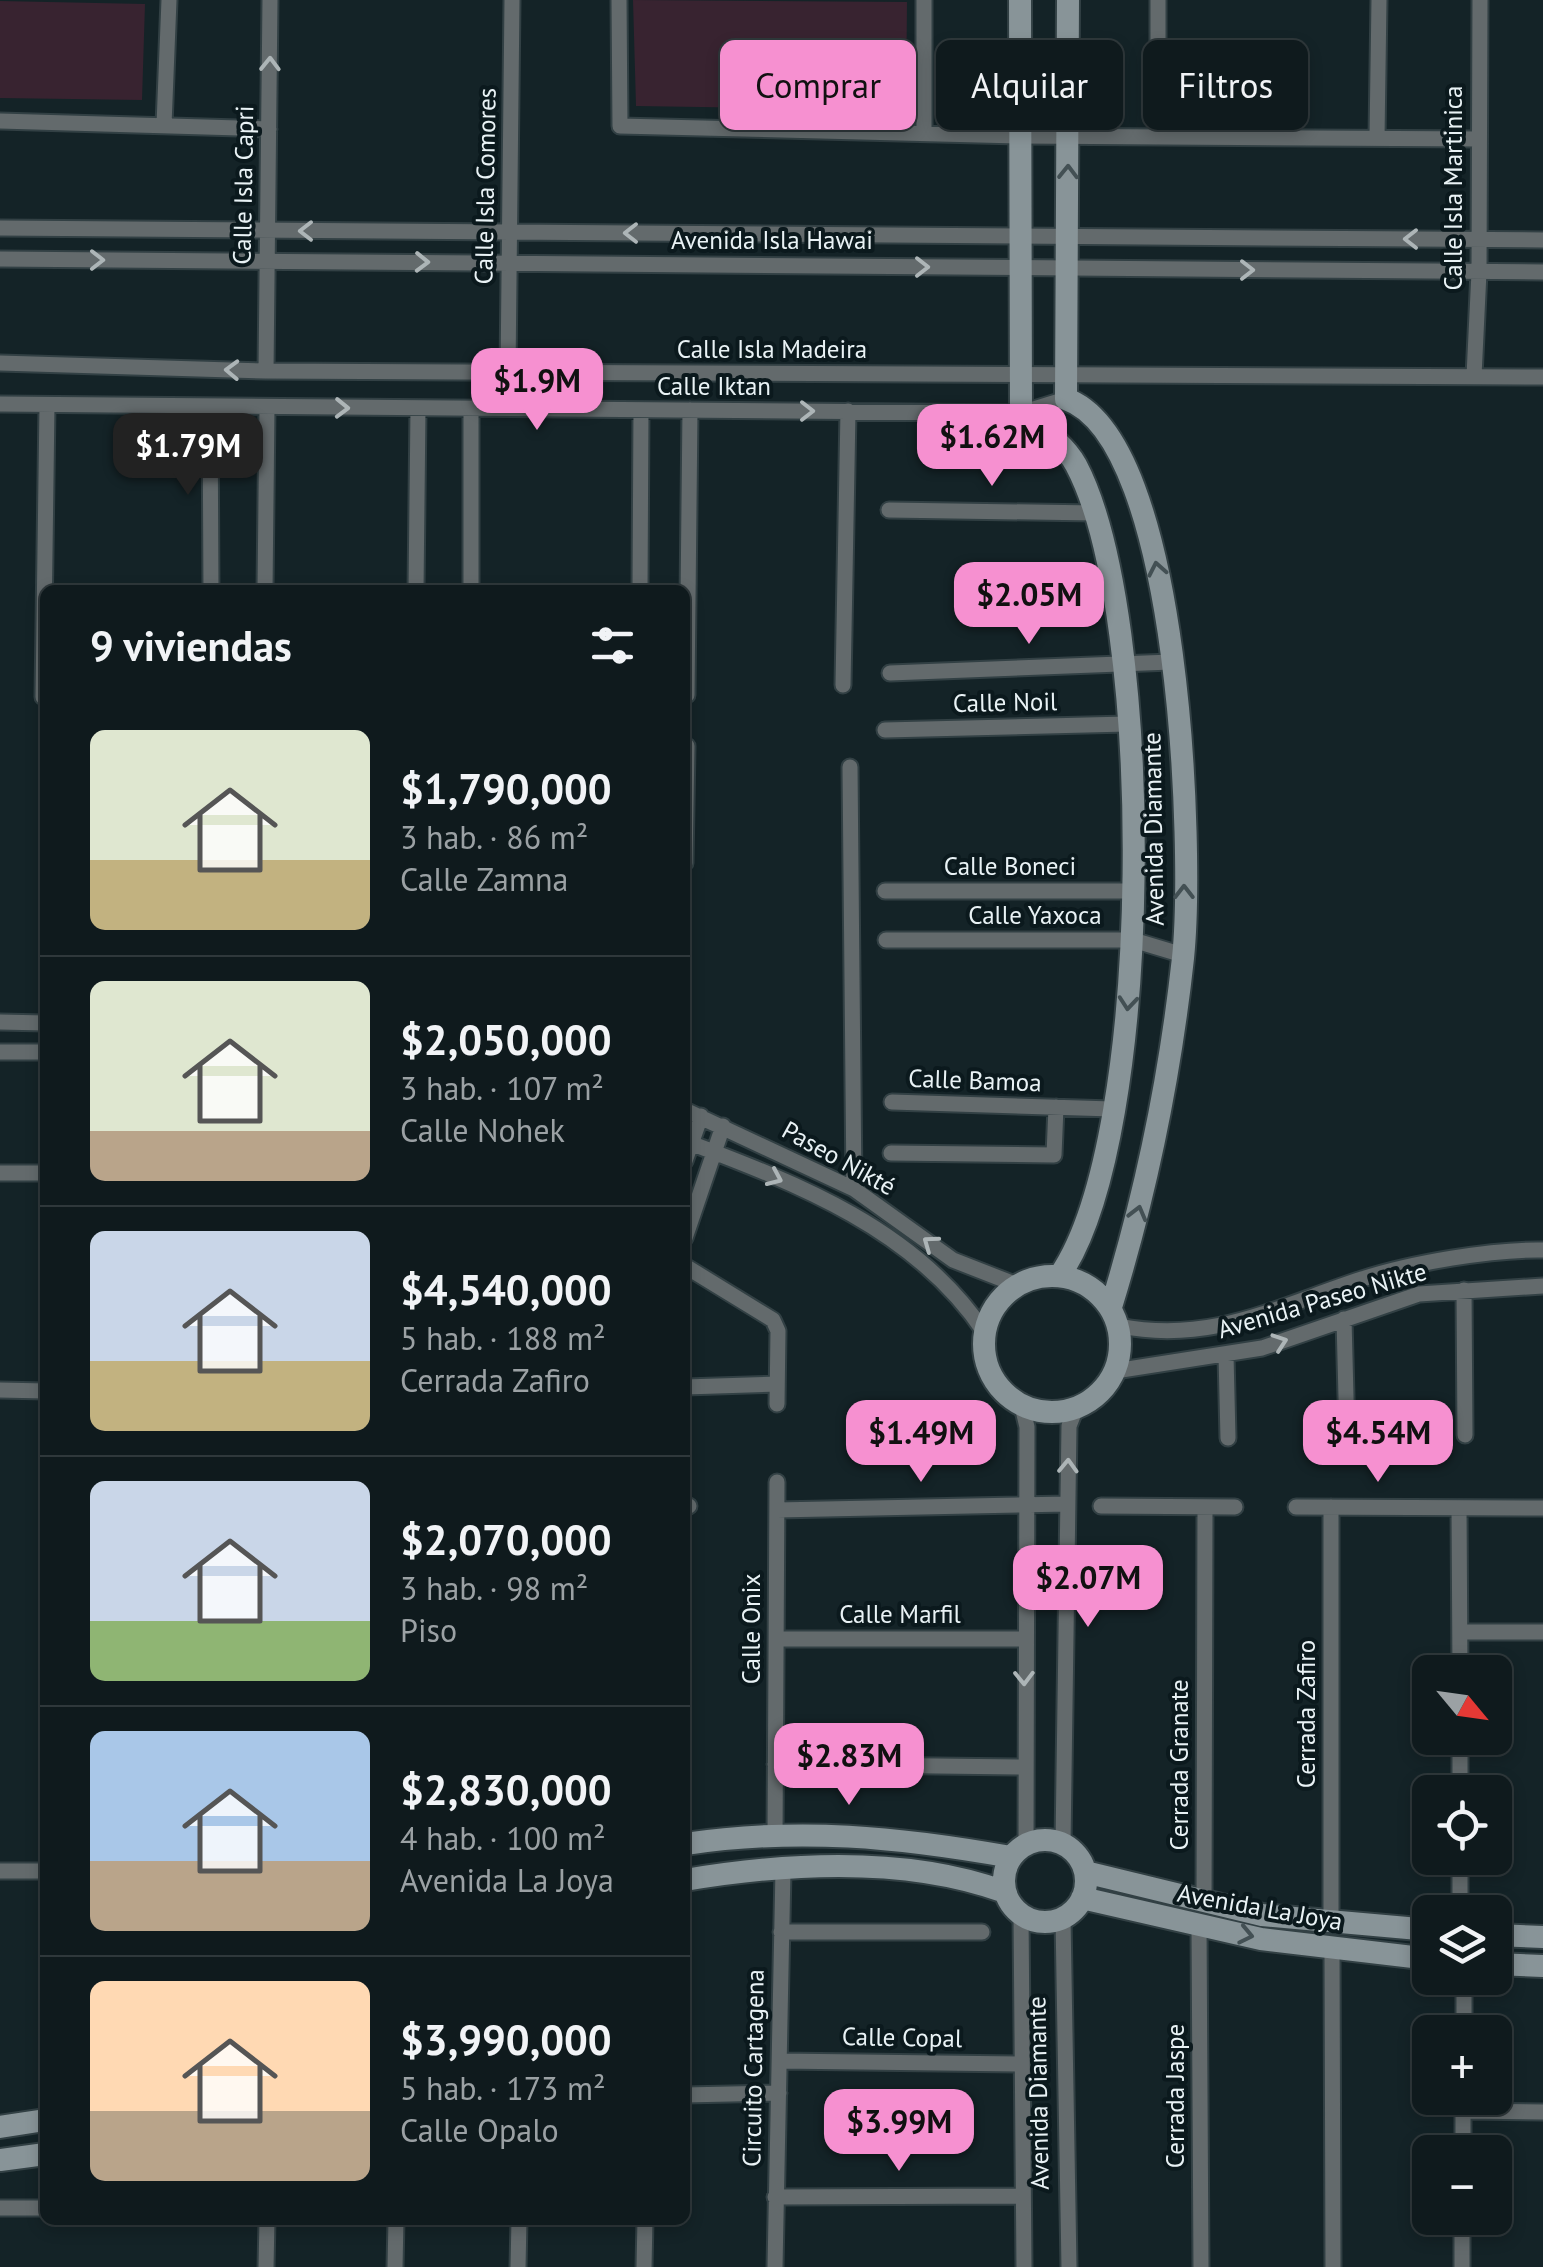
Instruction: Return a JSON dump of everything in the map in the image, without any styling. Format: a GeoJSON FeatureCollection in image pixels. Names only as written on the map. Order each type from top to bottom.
{"type":"FeatureCollection","features":[{"type":"Feature","properties":{"kind":"street"},"geometry":{"type":"LineString","coordinates":[[164,125],[169,0]]}},
{"type":"Feature","properties":{"kind":"street","name":"Calle Isla Capri"},"geometry":{"type":"LineString","coordinates":[[266,371],[270,0]]}},
{"type":"Feature","properties":{"kind":"street","name":"Calle Isla Comores"},"geometry":{"type":"LineString","coordinates":[[508,372],[512,0]]}},
{"type":"Feature","properties":{"kind":"street"},"geometry":{"type":"LineString","coordinates":[[619,0],[620,126],[1021,136],[1478,138]]}},
{"type":"Feature","properties":{"kind":"street"},"geometry":{"type":"LineString","coordinates":[[924,0],[924,132]]}},
{"type":"Feature","properties":{"kind":"street"},"geometry":{"type":"LineString","coordinates":[[1020,0],[1021,414]]}},
{"type":"Feature","properties":{"kind":"street"},"geometry":{"type":"LineString","coordinates":[[1066,399],[1068,0]]}},
{"type":"Feature","properties":{"kind":"street"},"geometry":{"type":"LineString","coordinates":[[1158,0],[1158,135]]}},
{"type":"Feature","properties":{"kind":"street"},"geometry":{"type":"LineString","coordinates":[[1377,138],[1379,0]]}},
{"type":"Feature","properties":{"kind":"street","name":"Calle Isla Martinica"},"geometry":{"type":"LineString","coordinates":[[1474,376],[1479,272],[1480,0]]}},
{"type":"Feature","properties":{"kind":"street"},"geometry":{"type":"LineString","coordinates":[[0,121],[269,129]]}},
{"type":"Feature","properties":{"kind":"street","name":"Avenida Isla Hawai"},"geometry":{"type":"LineString","coordinates":[[0,228],[1543,240]]}},
{"type":"Feature","properties":{"kind":"street","name":"Avenida Isla Hawai"},"geometry":{"type":"LineString","coordinates":[[0,259],[1543,272]]}},
{"type":"Feature","properties":{"kind":"street","name":"Calle Isla Madeira"},"geometry":{"type":"LineString","coordinates":[[0,363],[266,371],[1543,377]]}},
{"type":"Feature","properties":{"kind":"street","name":"Calle Iktan"},"geometry":{"type":"LineString","coordinates":[[0,404],[1021,414],[1066,399]]}},
{"type":"Feature","properties":{"kind":"street","name":"Avenida Diamante"},"geometry":{"type":"LineString","coordinates":[[1066,399],[1096,418],[1120,448],[1142,504],[1171,662],[1184,804],[1183,955],[1157,1132],[1115,1316]]}},
{"type":"Feature","properties":{"kind":"street"},"geometry":{"type":"LineString","coordinates":[[45,585],[47,405]]}},
{"type":"Feature","properties":{"kind":"street"},"geometry":{"type":"LineString","coordinates":[[210,406],[211,585]]}},
{"type":"Feature","properties":{"kind":"street"},"geometry":{"type":"LineString","coordinates":[[265,585],[267,407]]}},
{"type":"Feature","properties":{"kind":"street"},"geometry":{"type":"LineString","coordinates":[[416,585],[418,409]]}},
{"type":"Feature","properties":{"kind":"street"},"geometry":{"type":"LineString","coordinates":[[640,410],[640,585]]}},
{"type":"Feature","properties":{"kind":"street"},"geometry":{"type":"LineString","coordinates":[[688,585],[690,410]]}},
{"type":"Feature","properties":{"kind":"street"},"geometry":{"type":"LineString","coordinates":[[471,411],[472,585]]}},
{"type":"Feature","properties":{"kind":"street"},"geometry":{"type":"LineString","coordinates":[[843,685],[848,411]]}},
{"type":"Feature","properties":{"kind":"street","name":"Avenida Diamante"},"geometry":{"type":"LineString","coordinates":[[1021,414],[1074,461],[1094,514],[1127,724],[1133,940],[1112,1109],[1088,1219],[1060,1275]]}},
{"type":"Feature","properties":{"kind":"street"},"geometry":{"type":"LineString","coordinates":[[889,510],[1094,514]]}},
{"type":"Feature","properties":{"kind":"street"},"geometry":{"type":"LineString","coordinates":[[890,672],[1121,667],[1171,662]]}},
{"type":"Feature","properties":{"kind":"street","name":"Calle Noil"},"geometry":{"type":"LineString","coordinates":[[884,730],[1127,724]]}},
{"type":"Feature","properties":{"kind":"street"},"geometry":{"type":"LineString","coordinates":[[850,767],[854,1189]]}},
{"type":"Feature","properties":{"kind":"street","name":"Calle Boneci"},"geometry":{"type":"LineString","coordinates":[[885,891],[1134,890]]}},
{"type":"Feature","properties":{"kind":"street","name":"Calle Yaxoca"},"geometry":{"type":"LineString","coordinates":[[886,940],[1133,940],[1183,955]]}},
{"type":"Feature","properties":{"kind":"street"},"geometry":{"type":"LineString","coordinates":[[0,1022],[40,1023]]}},
{"type":"Feature","properties":{"kind":"street"},"geometry":{"type":"LineString","coordinates":[[0,1052],[40,1052]]}},
{"type":"Feature","properties":{"kind":"street","name":"Calle Bamoa"},"geometry":{"type":"LineString","coordinates":[[892,1102],[1112,1109]]}},
{"type":"Feature","properties":{"kind":"street","name":"Calle Bamoa"},"geometry":{"type":"LineString","coordinates":[[892,1152],[1054,1155],[1056,1107]]}},
{"type":"Feature","properties":{"kind":"street","name":"Paseo Nikté"},"geometry":{"type":"LineString","coordinates":[[693,1113],[854,1189],[953,1260],[1017,1285]]}},
{"type":"Feature","properties":{"kind":"street"},"geometry":{"type":"LineString","coordinates":[[690,1224],[724,1126]]}},
{"type":"Feature","properties":{"kind":"street","name":"Paseo Nikté"},"geometry":{"type":"LineString","coordinates":[[690,1143],[836,1204],[888,1235],[959,1294],[984,1333]]}},
{"type":"Feature","properties":{"kind":"street"},"geometry":{"type":"LineString","coordinates":[[0,1173],[40,1174]]}},
{"type":"Feature","properties":{"kind":"street","name":"Avenida Paseo Nikte"},"geometry":{"type":"LineString","coordinates":[[1115,1316],[1156,1333],[1204,1331],[1424,1262],[1543,1250]]}},
{"type":"Feature","properties":{"kind":"street"},"geometry":{"type":"LineString","coordinates":[[690,1269],[773,1320],[778,1331],[778,1404]]}},
{"type":"Feature","properties":{"kind":"street"},"geometry":{"type":"LineString","coordinates":[[1060,1275],[1088,1286],[1115,1316],[1121,1348],[1115,1371],[1092,1400],[1076,1408],[1040,1412],[1022,1406],[992,1376],[984,1355],[984,1333],[990,1314],[1017,1285],[1060,1275]]}},
{"type":"Feature","properties":{"kind":"street","name":"Avenida Paseo Nikte"},"geometry":{"type":"LineString","coordinates":[[1115,1371],[1262,1348],[1419,1294],[1543,1286]]}},
{"type":"Feature","properties":{"kind":"street"},"geometry":{"type":"LineString","coordinates":[[1464,1290],[1465,1435]]}},
{"type":"Feature","properties":{"kind":"street"},"geometry":{"type":"LineString","coordinates":[[1344,1319],[1347,1436]]}},
{"type":"Feature","properties":{"kind":"street"},"geometry":{"type":"LineString","coordinates":[[1226,1355],[1228,1438]]}},
{"type":"Feature","properties":{"kind":"street"},"geometry":{"type":"LineString","coordinates":[[690,1387],[778,1384]]}},
{"type":"Feature","properties":{"kind":"street"},"geometry":{"type":"LineString","coordinates":[[0,1390],[40,1390]]}},
{"type":"Feature","properties":{"kind":"street"},"geometry":{"type":"LineString","coordinates":[[690,1844],[867,1834],[1019,1851],[1038,1840],[1063,1844],[1073,1851],[1085,1872],[1082,1898],[1063,1918],[1049,1922],[1022,1915],[1005,1892],[1004,1880],[1019,1851],[1025,1767],[1027,1427],[1022,1406]]}},
{"type":"Feature","properties":{"kind":"street"},"geometry":{"type":"LineString","coordinates":[[1063,1844],[1066,1504],[1069,1426],[1076,1408]]}},
{"type":"Feature","properties":{"kind":"street","name":"Calle Onix"},"geometry":{"type":"LineString","coordinates":[[775,1836],[777,1482]]}},
{"type":"Feature","properties":{"kind":"street"},"geometry":{"type":"LineString","coordinates":[[777,1510],[1066,1504]]}},
{"type":"Feature","properties":{"kind":"street"},"geometry":{"type":"LineString","coordinates":[[1101,1506],[1235,1507]]}},
{"type":"Feature","properties":{"kind":"street"},"geometry":{"type":"LineString","coordinates":[[1296,1507],[1543,1508]]}},
{"type":"Feature","properties":{"kind":"street","name":"Cerrada Zafiro"},"geometry":{"type":"LineString","coordinates":[[1331,1507],[1331,1922]]}},
{"type":"Feature","properties":{"kind":"street","name":"Cerrada Granate"},"geometry":{"type":"LineString","coordinates":[[1204,1508],[1204,1902]]}},
{"type":"Feature","properties":{"kind":"street"},"geometry":{"type":"LineString","coordinates":[[1460,1508],[1460,1655]]}},
{"type":"Feature","properties":{"kind":"street"},"geometry":{"type":"LineString","coordinates":[[1460,1632],[1543,1632]]}},
{"type":"Feature","properties":{"kind":"street","name":"Calle Marfil"},"geometry":{"type":"LineString","coordinates":[[776,1638],[1024,1639]]}},
{"type":"Feature","properties":{"kind":"street"},"geometry":{"type":"LineString","coordinates":[[776,1764],[1025,1767]]}},
{"type":"Feature","properties":{"kind":"street"},"geometry":{"type":"LineString","coordinates":[[690,1879],[783,1870],[924,1872],[1005,1892]]}},
{"type":"Feature","properties":{"kind":"street","name":"Circuito Cartagena"},"geometry":{"type":"LineString","coordinates":[[776,2267],[783,1870]]}},
{"type":"Feature","properties":{"kind":"street"},"geometry":{"type":"LineString","coordinates":[[0,1871],[40,1871]]}},
{"type":"Feature","properties":{"kind":"street","name":"Avenida La Joya"},"geometry":{"type":"LineString","coordinates":[[1085,1872],[1262,1915],[1412,1929]]}},
{"type":"Feature","properties":{"kind":"street","name":"Avenida La Joya"},"geometry":{"type":"LineString","coordinates":[[1082,1898],[1199,1926],[1332,1950],[1412,1958]]}},
{"type":"Feature","properties":{"kind":"street","name":"Avenida Diamante"},"geometry":{"type":"LineString","coordinates":[[1022,1915],[1024,2267]]}},
{"type":"Feature","properties":{"kind":"street","name":"Avenida Diamante"},"geometry":{"type":"LineString","coordinates":[[1063,1918],[1069,2267]]}},
{"type":"Feature","properties":{"kind":"street","name":"Cerrada Jaspe"},"geometry":{"type":"LineString","coordinates":[[1199,1926],[1201,2267]]}},
{"type":"Feature","properties":{"kind":"street"},"geometry":{"type":"LineString","coordinates":[[781,1932],[982,1932]]}},
{"type":"Feature","properties":{"kind":"street"},"geometry":{"type":"LineString","coordinates":[[1512,1936],[1543,1937]]}},
{"type":"Feature","properties":{"kind":"street"},"geometry":{"type":"LineString","coordinates":[[1332,1950],[1333,2267]]}},
{"type":"Feature","properties":{"kind":"street"},"geometry":{"type":"LineString","coordinates":[[1512,1965],[1543,1966]]}},
{"type":"Feature","properties":{"kind":"street","name":"Calle Copal"},"geometry":{"type":"LineString","coordinates":[[780,2061],[1022,2064]]}},
{"type":"Feature","properties":{"kind":"street"},"geometry":{"type":"LineString","coordinates":[[690,2095],[780,2093]]}},
{"type":"Feature","properties":{"kind":"street"},"geometry":{"type":"LineString","coordinates":[[1512,2109],[1543,2112]]}},
{"type":"Feature","properties":{"kind":"street"},"geometry":{"type":"LineString","coordinates":[[0,2127],[40,2121]]}},
{"type":"Feature","properties":{"kind":"street"},"geometry":{"type":"LineString","coordinates":[[0,2160],[40,2155]]}},
{"type":"Feature","properties":{"kind":"street"},"geometry":{"type":"LineString","coordinates":[[775,2197],[1023,2196]]}},
{"type":"Feature","properties":{"kind":"street"},"geometry":{"type":"LineString","coordinates":[[0,2208],[40,2208]]}},
{"type":"Feature","properties":{"kind":"street"},"geometry":{"type":"LineString","coordinates":[[266,2267],[267,2225]]}},
{"type":"Feature","properties":{"kind":"street"},"geometry":{"type":"LineString","coordinates":[[395,2267],[396,2225]]}},
{"type":"Feature","properties":{"kind":"street"},"geometry":{"type":"LineString","coordinates":[[518,2267],[519,2225]]}},
{"type":"Feature","properties":{"kind":"street"},"geometry":{"type":"LineString","coordinates":[[644,2225],[644,2267]]}},
{"type":"Feature","properties":{"kind":"street"},"geometry":{"type":"LineString","coordinates":[[1462,2235],[1462,2267]]}},
{"type":"Feature","properties":{"kind":"shaded area"},"geometry":{"type":"Polygon","coordinates":[[[633,0],[907,2],[907,40],[720,40],[720,107],[636,106],[633,0]]]}},
{"type":"Feature","properties":{"kind":"shaded area"},"geometry":{"type":"Polygon","coordinates":[[[0,1],[145,4],[142,100],[0,98],[0,1]]]}}]}
